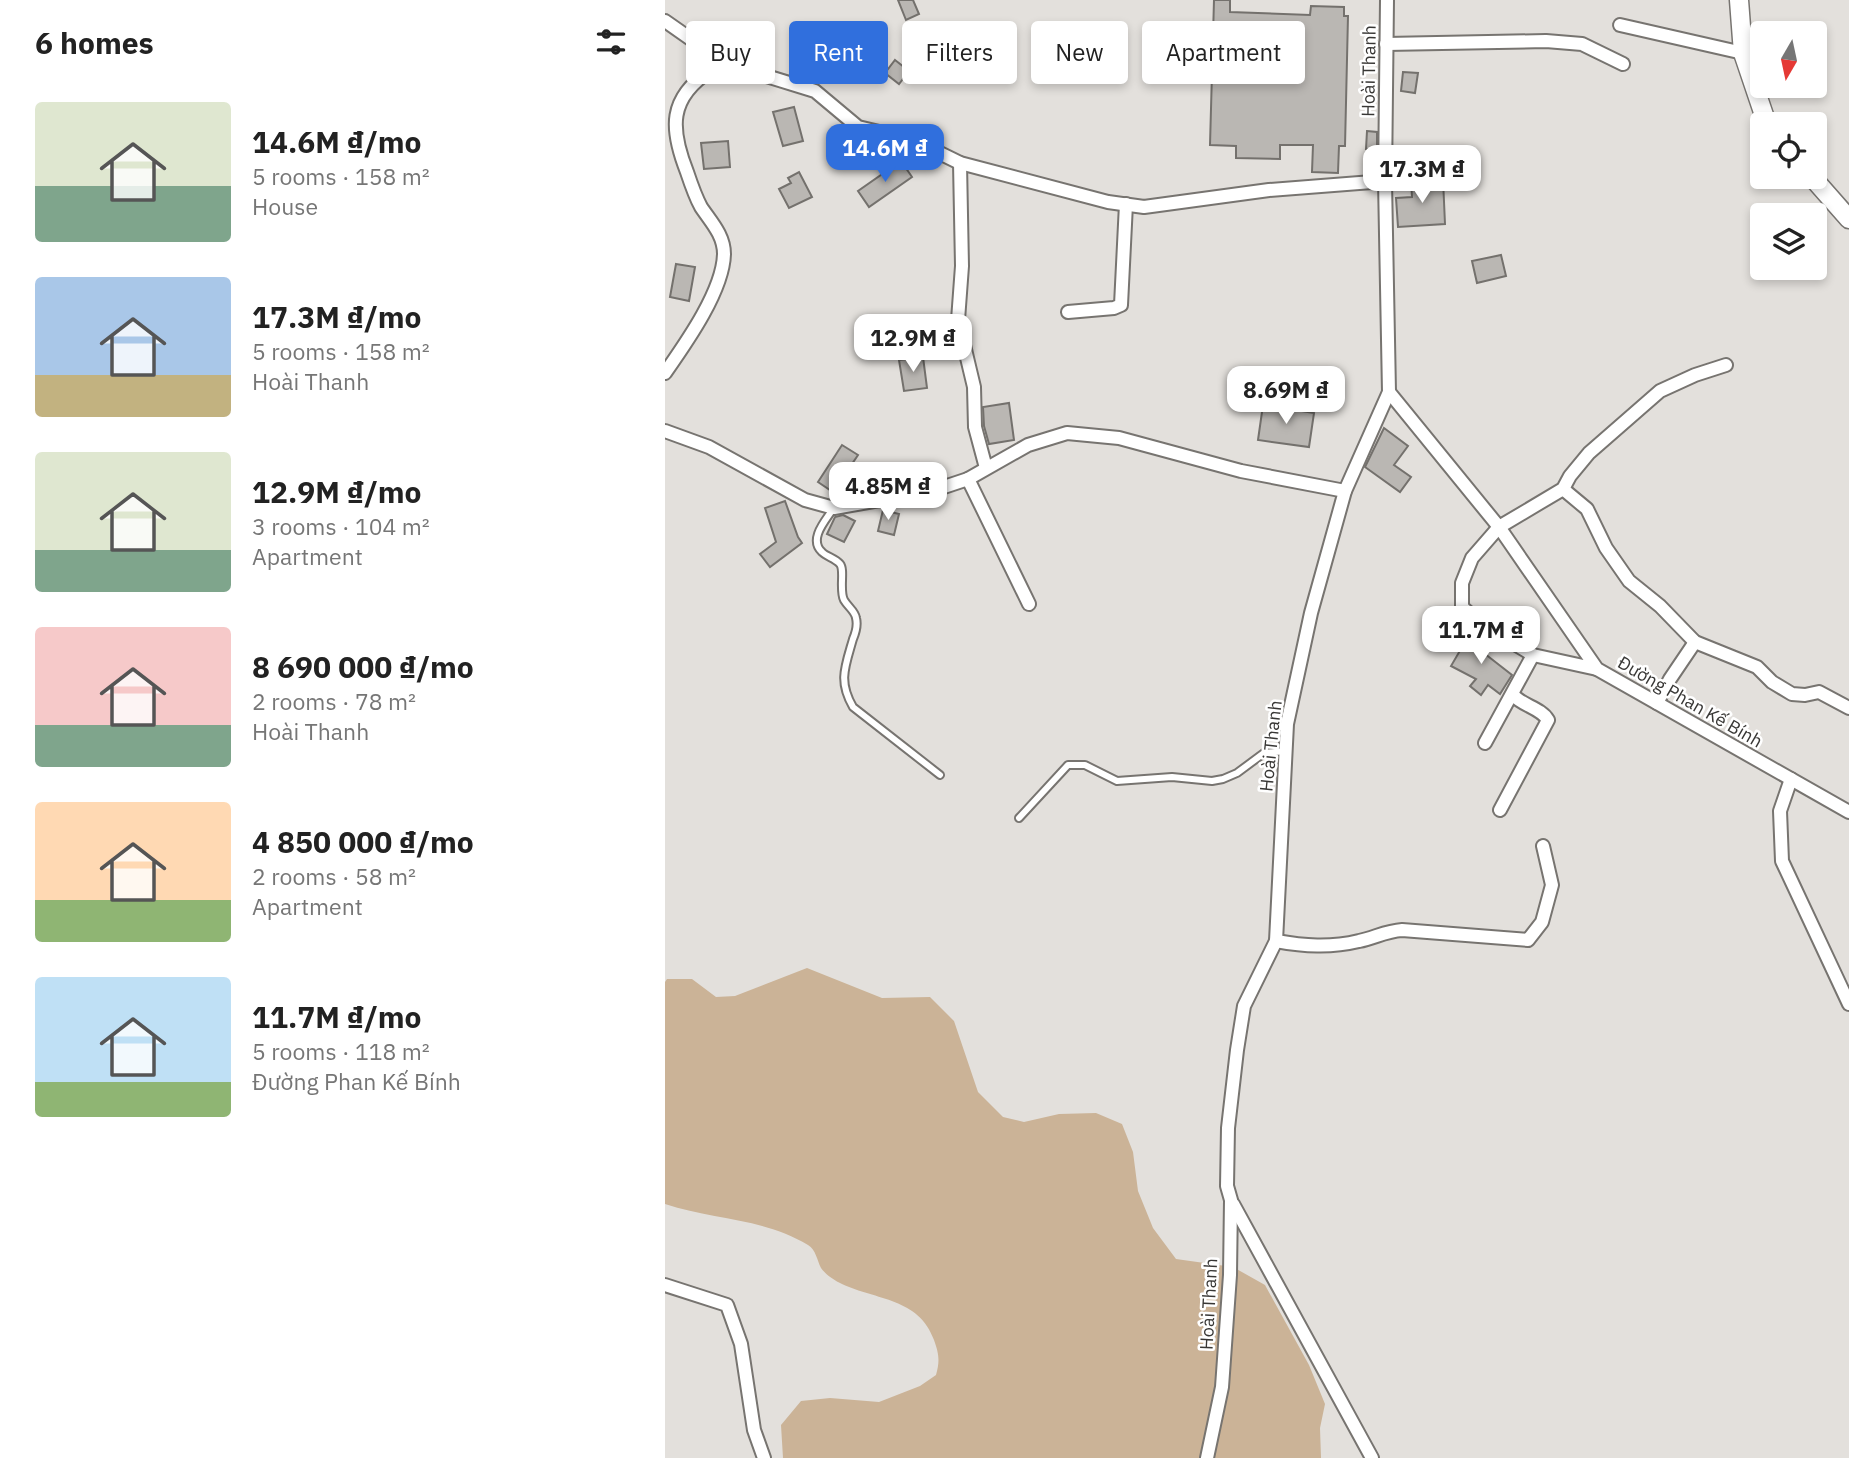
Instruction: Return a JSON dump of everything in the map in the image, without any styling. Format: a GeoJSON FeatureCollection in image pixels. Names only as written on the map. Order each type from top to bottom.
{"type":"FeatureCollection","features":[{"type":"Feature","properties":{"kind":"street","name":"Hoài Thanh"},"geometry":{"type":"LineString","coordinates":[[1207,1458],[1221,1387],[1230,1275],[1231,1200],[1227,1186],[1229,1129],[1244,1006],[1276,942],[1287,724],[1311,613],[1345,491],[1389,391],[1385,181],[1387,0]]}},
{"type":"Feature","properties":{"kind":"street"},"geometry":{"type":"LineString","coordinates":[[1739,0],[1743,53],[1763,112]]}},
{"type":"Feature","properties":{"kind":"street"},"geometry":{"type":"LineString","coordinates":[[665,21],[686,36]]}},
{"type":"Feature","properties":{"kind":"street"},"geometry":{"type":"LineString","coordinates":[[1620,25],[1743,53]]}},
{"type":"Feature","properties":{"kind":"street"},"geometry":{"type":"LineString","coordinates":[[1387,44],[1546,41],[1582,44],[1623,64]]}},
{"type":"Feature","properties":{"kind":"street"},"geometry":{"type":"LineString","coordinates":[[775,79],[815,91],[857,127],[913,140],[960,163],[1108,202],[1144,207],[1269,190],[1385,181]]}},
{"type":"Feature","properties":{"kind":"street"},"geometry":{"type":"LineString","coordinates":[[665,373],[691,336],[717,284],[724,257],[723,242],[700,205],[674,135],[676,112],[682,99],[696,84]]}},
{"type":"Feature","properties":{"kind":"street"},"geometry":{"type":"LineString","coordinates":[[960,163],[963,266],[958,320],[974,387],[975,428],[986,468]]}},
{"type":"Feature","properties":{"kind":"street"},"geometry":{"type":"LineString","coordinates":[[1823,189],[1849,219]]}},
{"type":"Feature","properties":{"kind":"street"},"geometry":{"type":"LineString","coordinates":[[1068,312],[1121,305],[1126,204]]}},
{"type":"Feature","properties":{"kind":"street"},"geometry":{"type":"LineString","coordinates":[[1598,670],[1533,655],[1480,623],[1462,607],[1462,583],[1472,558],[1499,527],[1563,489],[1589,453],[1660,391],[1726,365]]}},
{"type":"Feature","properties":{"kind":"street","name":"Đường Phan Kế Bính"},"geometry":{"type":"LineString","coordinates":[[1389,391],[1499,527],[1598,670],[1849,812]]}},
{"type":"Feature","properties":{"kind":"street"},"geometry":{"type":"LineString","coordinates":[[665,430],[709,447],[805,500],[834,508],[932,491],[968,479],[1028,445],[1067,433],[1119,438],[1241,471],[1345,491]]}},
{"type":"Feature","properties":{"kind":"street"},"geometry":{"type":"LineString","coordinates":[[968,479],[1029,604]]}},
{"type":"Feature","properties":{"kind":"street"},"geometry":{"type":"LineString","coordinates":[[1563,489],[1587,509],[1606,548],[1629,581],[1660,606],[1695,642],[1757,667],[1772,682],[1792,694],[1819,692],[1849,709]]}},
{"type":"Feature","properties":{"kind":"street"},"geometry":{"type":"LineString","coordinates":[[1657,703],[1695,642]]}},
{"type":"Feature","properties":{"kind":"street"},"geometry":{"type":"LineString","coordinates":[[1485,743],[1533,655]]}},
{"type":"Feature","properties":{"kind":"street"},"geometry":{"type":"LineString","coordinates":[[1500,810],[1548,720],[1544,713],[1520,702],[1513,695]]}},
{"type":"Feature","properties":{"kind":"street"},"geometry":{"type":"LineString","coordinates":[[1791,779],[1780,811],[1781,861],[1849,1004]]}},
{"type":"Feature","properties":{"kind":"street"},"geometry":{"type":"LineString","coordinates":[[1276,942],[1308,947],[1326,946],[1402,930],[1528,940],[1542,922],[1552,885],[1543,846]]}},
{"type":"Feature","properties":{"kind":"street"},"geometry":{"type":"LineString","coordinates":[[1231,1200],[1372,1458]]}},
{"type":"Feature","properties":{"kind":"street"},"geometry":{"type":"LineString","coordinates":[[665,1284],[727,1305],[741,1343],[754,1430],[764,1458]]}},
{"type":"Feature","properties":{"kind":"lane"},"geometry":{"type":"LineString","coordinates":[[834,508],[818,530],[817,540],[821,551],[841,564],[843,569],[840,584],[844,600],[856,615],[857,628],[844,677],[845,692],[853,707],[940,775]]}},
{"type":"Feature","properties":{"kind":"lane"},"geometry":{"type":"LineString","coordinates":[[1019,818],[1068,765],[1085,765],[1117,781],[1172,777],[1212,781],[1237,773],[1264,753],[1285,751]]}},
{"type":"Feature","properties":{"kind":"shaded area"},"geometry":{"type":"Polygon","coordinates":[[[807,968],[882,998],[930,997],[954,1021],[978,1092],[1003,1117],[1024,1122],[1059,1114],[1096,1113],[1122,1124],[1133,1152],[1138,1191],[1153,1228],[1176,1259],[1233,1267],[1265,1285],[1309,1365],[1325,1404],[1320,1428],[1321,1458],[783,1458],[781,1425],[801,1401],[830,1398],[879,1402],[920,1386],[936,1375],[938,1361],[934,1340],[918,1316],[895,1302],[833,1279],[821,1268],[815,1252],[808,1245],[774,1229],[665,1204],[665,982],[667,979],[692,979],[716,997],[735,996],[807,968]]]}},
{"type":"Feature","properties":{"kind":"building"},"geometry":{"type":"Polygon","coordinates":[[[898,0],[913,0],[919,14],[906,20],[898,0]]]}},
{"type":"Feature","properties":{"kind":"building"},"geometry":{"type":"Polygon","coordinates":[[[1214,0],[1230,0],[1230,12],[1310,15],[1311,6],[1344,7],[1344,16],[1348,16],[1345,146],[1339,146],[1338,173],[1312,172],[1313,145],[1280,145],[1280,159],[1236,158],[1236,146],[1210,145],[1212,84],[1305,84],[1305,21],[1213,21],[1214,0]]]}},
{"type":"Feature","properties":{"kind":"building"},"geometry":{"type":"Polygon","coordinates":[[[895,60],[902,66],[902,80],[899,84],[888,75],[888,69],[895,60]]]}},
{"type":"Feature","properties":{"kind":"building"},"geometry":{"type":"Polygon","coordinates":[[[1403,72],[1418,73],[1415,93],[1401,91],[1403,72]]]}},
{"type":"Feature","properties":{"kind":"building"},"geometry":{"type":"Polygon","coordinates":[[[794,107],[803,141],[783,146],[773,112],[794,107]]]}},
{"type":"Feature","properties":{"kind":"building"},"geometry":{"type":"Polygon","coordinates":[[[1367,131],[1377,132],[1377,150],[1366,149],[1367,131]]]}},
{"type":"Feature","properties":{"kind":"building"},"geometry":{"type":"Polygon","coordinates":[[[728,141],[730,167],[704,169],[701,143],[728,141]]]}},
{"type":"Feature","properties":{"kind":"building"},"geometry":{"type":"Polygon","coordinates":[[[901,161],[912,177],[869,207],[858,191],[901,161]]]}},
{"type":"Feature","properties":{"kind":"building"},"geometry":{"type":"Polygon","coordinates":[[[799,172],[812,197],[789,208],[779,189],[791,183],[788,178],[799,172]]]}},
{"type":"Feature","properties":{"kind":"building"},"geometry":{"type":"Polygon","coordinates":[[[1443,179],[1445,224],[1398,227],[1396,198],[1412,197],[1411,181],[1443,179]]]}},
{"type":"Feature","properties":{"kind":"building"},"geometry":{"type":"Polygon","coordinates":[[[1501,255],[1506,276],[1477,283],[1472,261],[1501,255]]]}},
{"type":"Feature","properties":{"kind":"building"},"geometry":{"type":"Polygon","coordinates":[[[676,264],[695,267],[689,301],[670,297],[676,264]]]}},
{"type":"Feature","properties":{"kind":"building"},"geometry":{"type":"Polygon","coordinates":[[[923,357],[927,388],[904,391],[899,360],[923,357]]]}},
{"type":"Feature","properties":{"kind":"building"},"geometry":{"type":"Polygon","coordinates":[[[1009,403],[1014,440],[989,444],[983,407],[1009,403]]]}},
{"type":"Feature","properties":{"kind":"building"},"geometry":{"type":"Polygon","coordinates":[[[1263,405],[1314,413],[1309,447],[1258,440],[1263,405]]]}},
{"type":"Feature","properties":{"kind":"building"},"geometry":{"type":"Polygon","coordinates":[[[1384,428],[1408,446],[1394,465],[1411,477],[1400,492],[1365,467],[1384,428]]]}},
{"type":"Feature","properties":{"kind":"building"},"geometry":{"type":"Polygon","coordinates":[[[842,445],[858,455],[833,492],[818,482],[842,445]]]}},
{"type":"Feature","properties":{"kind":"building"},"geometry":{"type":"Polygon","coordinates":[[[785,501],[802,543],[770,567],[760,554],[776,542],[765,508],[785,501]]]}},
{"type":"Feature","properties":{"kind":"building"},"geometry":{"type":"Polygon","coordinates":[[[883,510],[899,514],[894,535],[878,531],[883,510]]]}},
{"type":"Feature","properties":{"kind":"building"},"geometry":{"type":"Polygon","coordinates":[[[843,515],[855,521],[844,542],[827,534],[835,517],[843,515]]]}},
{"type":"Feature","properties":{"kind":"building"},"geometry":{"type":"Polygon","coordinates":[[[1472,630],[1487,638],[1480,650],[1512,675],[1500,694],[1488,685],[1481,695],[1470,686],[1476,679],[1451,666],[1472,630]]]}}]}
